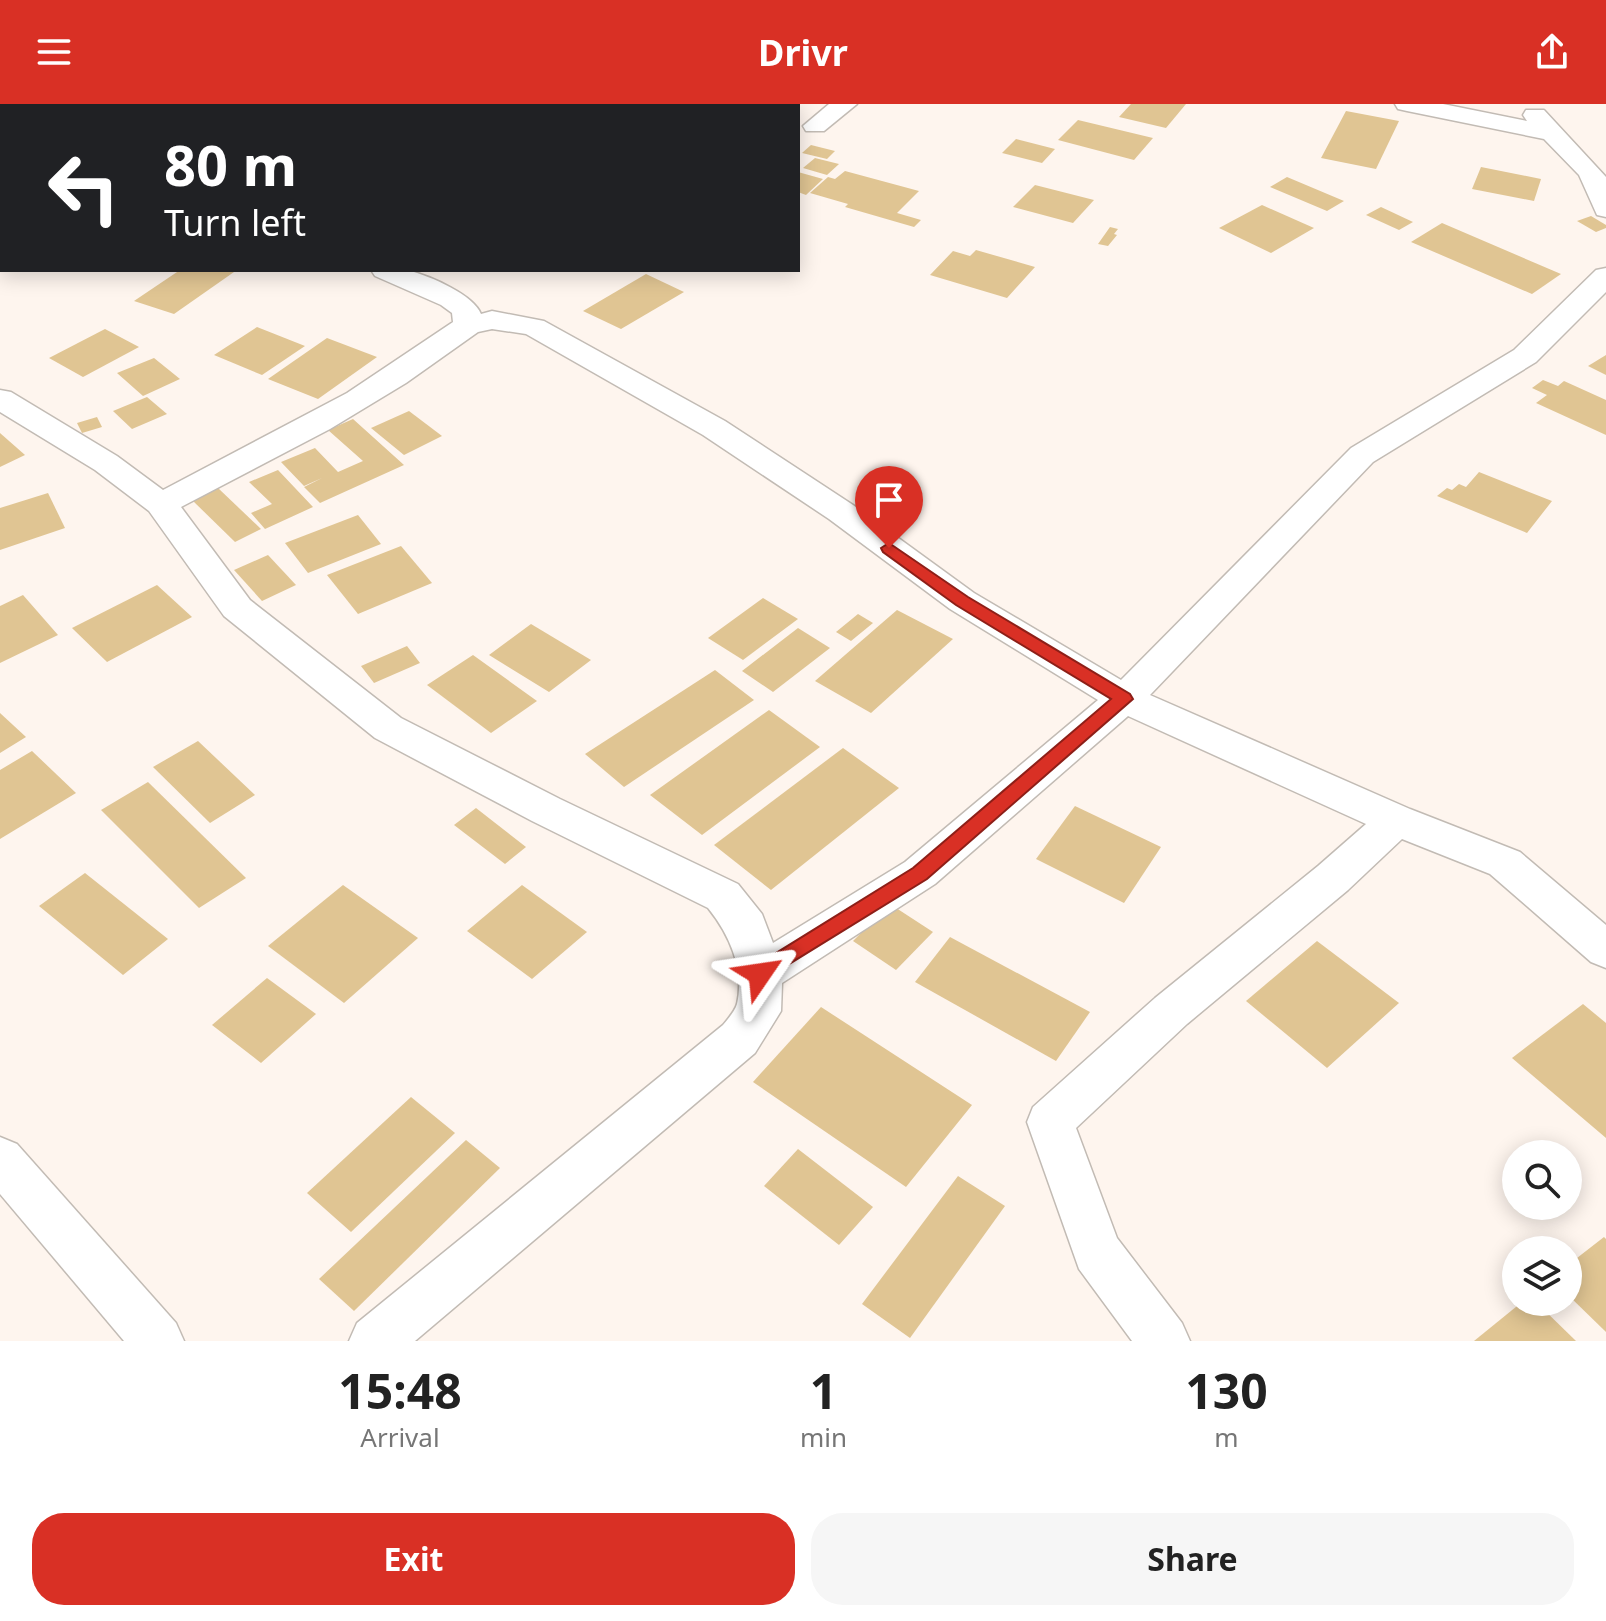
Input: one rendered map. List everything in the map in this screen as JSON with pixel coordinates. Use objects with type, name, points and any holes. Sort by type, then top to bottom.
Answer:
[{"type":"street","points":[[815,126],[845,104]]},
{"type":"street","points":[[1407,104],[1550,133]]},
{"type":"street","points":[[1526,104],[1604,192],[1606,209]]},
{"type":"street","points":[[390,272],[451,299],[466,310],[468,325]]},
{"type":"street","points":[[760,974],[920,873],[1124,699],[1362,455],[1525,356],[1606,276]]},
{"type":"street","points":[[161,504],[326,419],[436,350],[468,325],[492,320],[534,327],[702,421],[841,512],[962,601],[1124,699],[1396,820],[1505,863],[1606,950]]},
{"type":"street","points":[[0,399],[106,463],[161,504],[237,608],[388,728],[546,810],[723,896],[747,926],[760,974],[759,1011],[739,1039],[375,1341]]},
{"type":"street","points":[[1164,1341],[1097,1252],[1050,1122],[1171,1011],[1333,878],[1396,820]]},
{"type":"street","points":[[0,1159],[158,1341]]},
{"type":"building","points":[[1131,104],[1186,104],[1166,128],[1119,117]]},
{"type":"building","points":[[1346,111],[1399,121],[1376,169],[1321,158]]},
{"type":"building","points":[[1078,120],[1153,138],[1134,160],[1058,140]]},
{"type":"building","points":[[1016,139],[1055,149],[1042,163],[1002,153]]},
{"type":"building","points":[[811,145],[835,151],[827,159],[802,153]]},
{"type":"building","points":[[815,158],[839,164],[827,175],[803,168]]},
{"type":"building","points":[[1481,167],[1541,179],[1534,201],[1472,189]]},
{"type":"building","points":[[845,171],[919,191],[897,213],[921,220],[914,227],[845,207],[848,204],[810,193],[828,177],[835,179]]},
{"type":"building","points":[[800,173],[823,179],[806,195],[800,193]]},
{"type":"building","points":[[1287,177],[1344,201],[1327,211],[1270,187]]},
{"type":"building","points":[[1035,185],[1094,200],[1073,223],[1013,207]]},
{"type":"building","points":[[1262,205],[1314,228],[1271,253],[1219,228]]},
{"type":"building","points":[[1381,207],[1413,222],[1399,230],[1366,215]]},
{"type":"building","points":[[1591,216],[1606,228],[1596,232],[1577,221]]},
{"type":"building","points":[[1442,223],[1561,274],[1532,294],[1411,242]]},
{"type":"building","points":[[1110,227],[1118,229],[1114,234],[1117,235],[1108,246],[1098,244]]},
{"type":"building","points":[[976,250],[1035,267],[1007,298],[930,275],[953,251],[970,256]]},
{"type":"building","points":[[177,272],[234,272],[174,314],[134,301]]},
{"type":"building","points":[[646,274],[684,292],[621,329],[583,311]]},
{"type":"building","points":[[257,327],[305,346],[262,375],[214,355]]},
{"type":"building","points":[[105,329],[139,347],[83,377],[49,358]]},
{"type":"building","points":[[327,338],[377,357],[318,399],[268,379]]},
{"type":"building","points":[[1606,355],[1606,375],[1588,366]]},
{"type":"building","points":[[154,358],[180,379],[143,396],[117,373]]},
{"type":"building","points":[[1543,380],[1558,386],[1564,381],[1606,400],[1606,435],[1536,403],[1547,395],[1532,388]]},
{"type":"building","points":[[147,397],[167,414],[132,429],[113,411]]},
{"type":"building","points":[[409,411],[442,436],[404,455],[371,428]]},
{"type":"building","points":[[97,417],[102,427],[82,433],[77,423]]},
{"type":"building","points":[[353,419],[404,465],[320,503],[304,487],[322,478],[304,486],[281,462],[315,448],[338,472],[363,461],[328,430]]},
{"type":"building","points":[[0,433],[25,455],[0,467]]},
{"type":"building","points":[[278,470],[313,507],[265,529],[251,513],[272,504],[249,482]]},
{"type":"building","points":[[1479,472],[1552,501],[1527,533],[1437,496],[1459,484],[1466,487]]},
{"type":"building","points":[[218,488],[261,529],[235,542],[192,500]]},
{"type":"building","points":[[48,493],[65,528],[0,550],[0,508]]},
{"type":"building","points":[[358,515],[381,544],[308,573],[285,543]]},
{"type":"building","points":[[401,546],[432,583],[358,614],[327,575]]},
{"type":"building","points":[[268,555],[296,585],[262,601],[234,570]]},
{"type":"building","points":[[157,585],[192,617],[107,662],[72,628]]},
{"type":"building","points":[[23,595],[58,635],[0,663],[0,606]]},
{"type":"building","points":[[763,598],[798,619],[743,660],[708,638]]},
{"type":"building","points":[[897,610],[953,639],[871,713],[815,681]]},
{"type":"building","points":[[858,614],[873,623],[851,641],[836,632]]},
{"type":"building","points":[[531,624],[591,660],[549,692],[489,655]]},
{"type":"building","points":[[798,628],[830,648],[773,692],[742,671]]},
{"type":"building","points":[[407,646],[420,663],[374,683],[361,666]]},
{"type":"building","points":[[473,655],[537,701],[491,733],[427,685]]},
{"type":"building","points":[[715,670],[754,700],[624,787],[585,754]]},
{"type":"building","points":[[769,710],[820,747],[702,835],[650,795]]},
{"type":"building","points":[[0,713],[26,737],[0,753]]},
{"type":"building","points":[[198,741],[255,795],[210,823],[153,767]]},
{"type":"building","points":[[843,748],[899,788],[771,890],[714,845]]},
{"type":"building","points":[[32,751],[76,793],[0,839],[0,770]]},
{"type":"building","points":[[148,782],[246,878],[199,908],[101,810]]},
{"type":"building","points":[[1075,806],[1161,847],[1124,903],[1036,859]]},
{"type":"building","points":[[476,808],[526,847],[505,864],[454,825]]},
{"type":"building","points":[[85,873],[168,939],[123,975],[39,906]]},
{"type":"building","points":[[343,885],[418,938],[344,1003],[268,946]]},
{"type":"building","points":[[522,885],[587,932],[532,979],[467,931]]},
{"type":"building","points":[[890,904],[933,932],[896,970],[853,941]]},
{"type":"building","points":[[950,937],[1090,1012],[1056,1061],[915,982]]},
{"type":"building","points":[[1317,941],[1399,1003],[1327,1068],[1246,1001]]},
{"type":"building","points":[[267,978],[316,1014],[261,1063],[212,1025]]},
{"type":"building","points":[[1583,1004],[1606,1023],[1606,1138],[1512,1058]]},
{"type":"building","points":[[821,1007],[972,1105],[906,1187],[753,1082]]},
{"type":"building","points":[[411,1097],[455,1133],[351,1232],[307,1193]]},
{"type":"building","points":[[466,1140],[500,1168],[354,1311],[319,1279]]},
{"type":"building","points":[[798,1149],[873,1207],[839,1245],[764,1186]]},
{"type":"building","points":[[958,1176],[1005,1206],[910,1338],[862,1304]]},
{"type":"building","points":[[1604,1237],[1606,1239],[1606,1332],[1582,1309],[1582,1254]]},
{"type":"building","points":[[1505,1316],[1550,1316],[1576,1341],[1474,1341]]},
{"type":"route","points":[[760,974],[920,873],[1124,699],[962,601],[889,548]]}]
